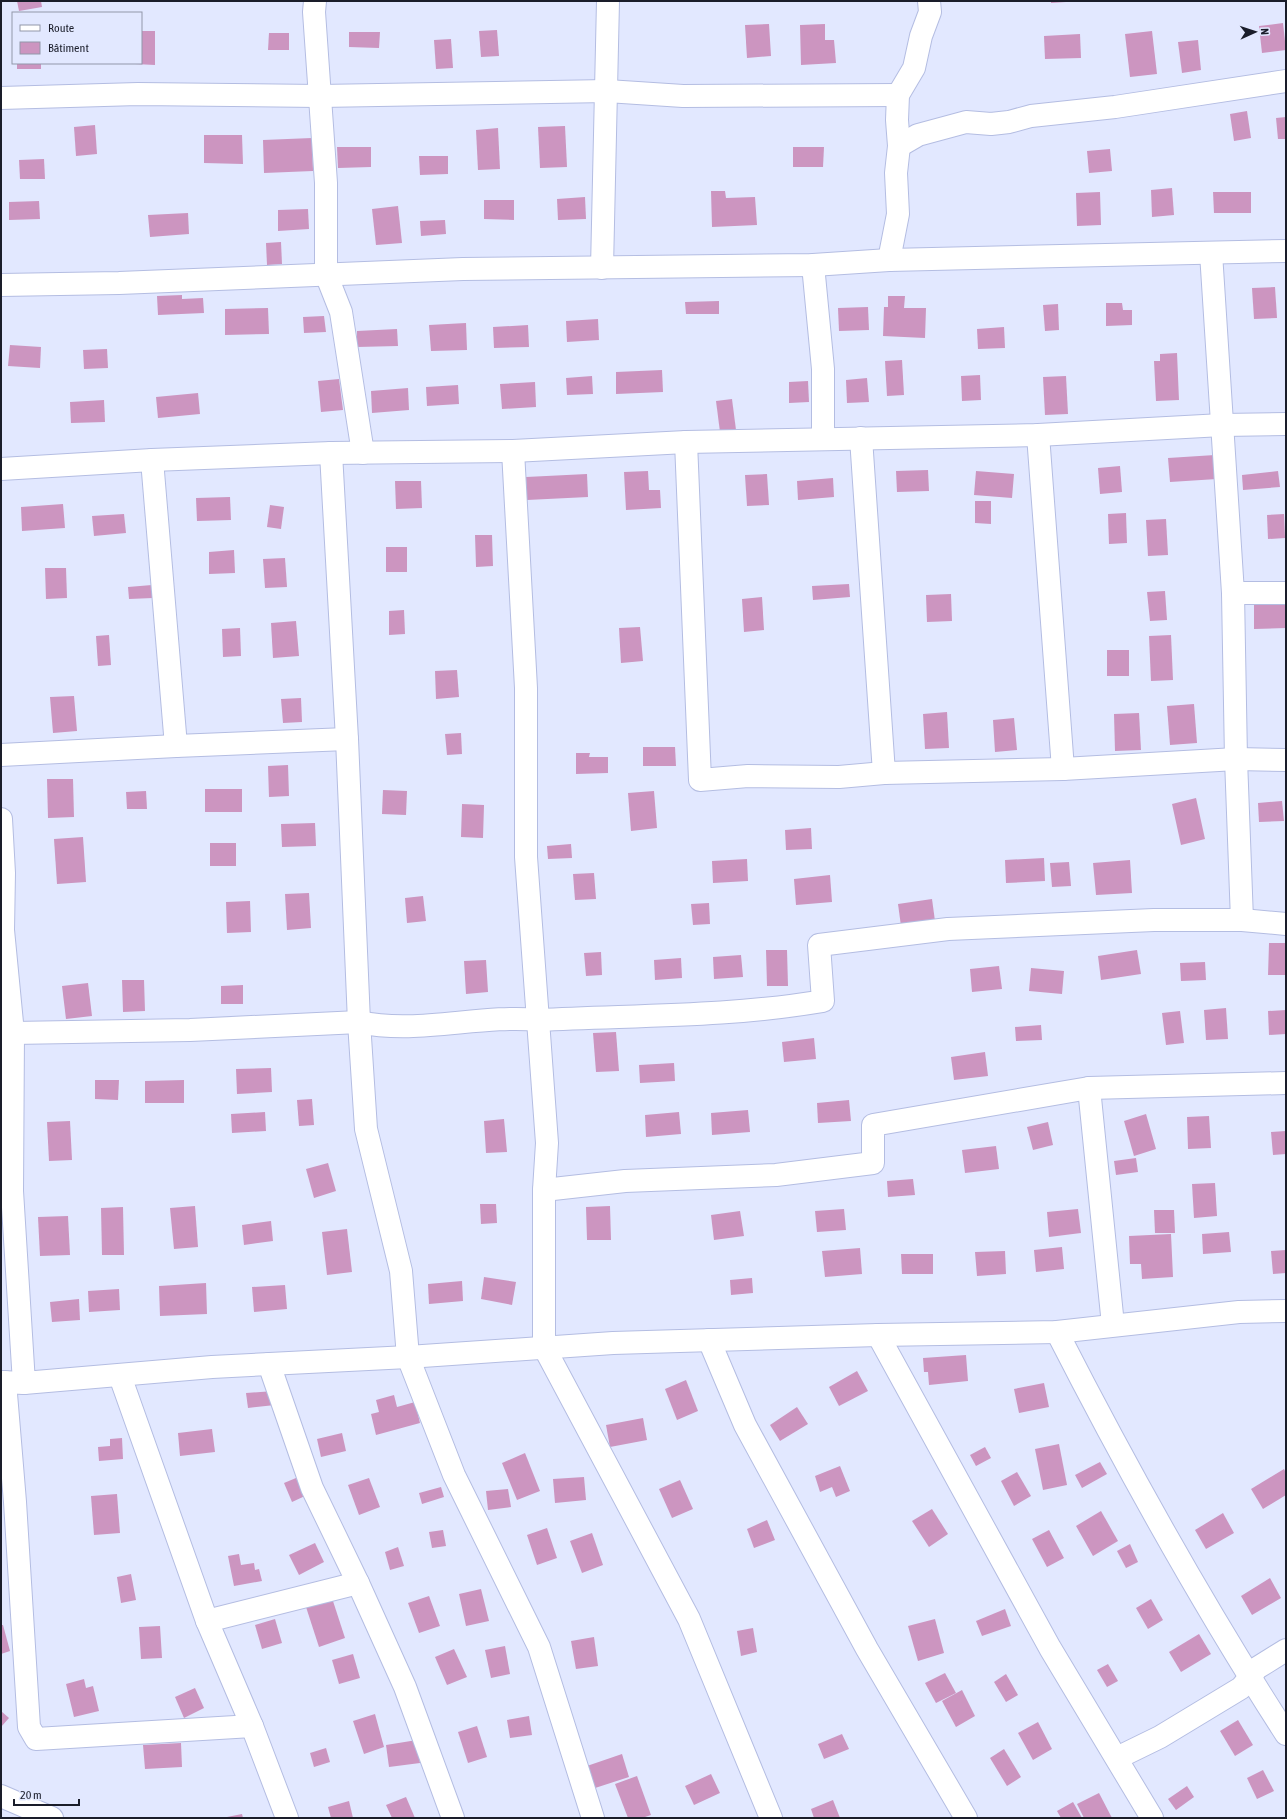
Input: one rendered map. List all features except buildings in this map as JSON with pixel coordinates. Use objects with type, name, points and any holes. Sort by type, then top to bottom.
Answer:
[{"type":"street","points":[[315,1],[314,12],[326,183],[326,274],[341,312],[363,453]]},
{"type":"street","points":[[602,268],[608,1]]},
{"type":"street","points":[[889,260],[898,214],[896,173],[898,146],[898,94],[914,68],[921,36],[930,12],[929,1]]},
{"type":"street","points":[[898,146],[918,135],[966,122],[991,124],[1009,122],[1031,116],[1116,108],[1286,81]]},
{"type":"street","points":[[1,98],[138,94],[320,96],[607,91],[683,96],[898,94]]},
{"type":"street","points":[[1,285],[119,283],[463,269],[813,265],[889,260],[1286,251]]},
{"type":"street","points":[[1211,253],[1234,593],[1236,760],[1242,920]]},
{"type":"street","points":[[813,265],[823,369],[823,439]]},
{"type":"street","points":[[1,469],[152,460],[331,453],[513,451],[686,442],[1038,435],[1222,425],[1286,424]]},
{"type":"street","points":[[1038,435],[1063,769]]},
{"type":"street","points":[[861,438],[884,773]]},
{"type":"street","points":[[686,442],[700,780],[748,776],[839,777],[884,773],[1063,769],[1236,760],[1286,760]]},
{"type":"street","points":[[513,451],[526,688],[526,856],[547,1143],[544,1190],[544,1347],[689,1620],[771,1818]]},
{"type":"street","points":[[331,453],[347,740],[359,1022],[366,1129],[401,1271],[408,1357],[454,1475],[539,1647],[593,1818]]},
{"type":"street","points":[[152,460],[176,746]]},
{"type":"street","points":[[1234,593],[1286,593]]},
{"type":"street","points":[[1,755],[176,746],[347,740]]},
{"type":"street","points":[[1,819],[4,873],[3,930],[13,1034],[10,1382],[15,1502],[30,1728],[36,1739],[252,1726]]},
{"type":"street","points":[[13,1034],[190,1030],[359,1022],[376,1026],[418,1025],[521,1018],[539,1020],[719,1014],[823,1001],[819,945],[948,929],[1154,920],[1242,920],[1286,924]]},
{"type":"street","points":[[544,1190],[625,1181],[776,1175],[873,1163],[873,1125],[1089,1088],[1286,1083]]},
{"type":"street","points":[[1089,1088],[1113,1325]]},
{"type":"street","points":[[10,1382],[120,1376],[212,1366],[408,1357],[544,1347],[878,1334],[1057,1332],[1239,1312],[1286,1311]]},
{"type":"street","points":[[1057,1332],[1114,1442],[1249,1676],[1286,1734]]},
{"type":"street","points":[[878,1334],[1050,1648],[1152,1818]]},
{"type":"street","points":[[709,1340],[749,1432],[867,1649],[966,1818]]},
{"type":"street","points":[[269,1364],[312,1488],[358,1583],[404,1687],[453,1818]]},
{"type":"street","points":[[120,1376],[207,1621],[252,1726],[287,1818]]},
{"type":"street","points":[[207,1621],[358,1583]]},
{"type":"street","points":[[1117,1758],[1160,1737],[1241,1688],[1249,1676],[1257,1668],[1286,1650]]},
{"type":"street","points":[[1,1796],[52,1818]]}]
